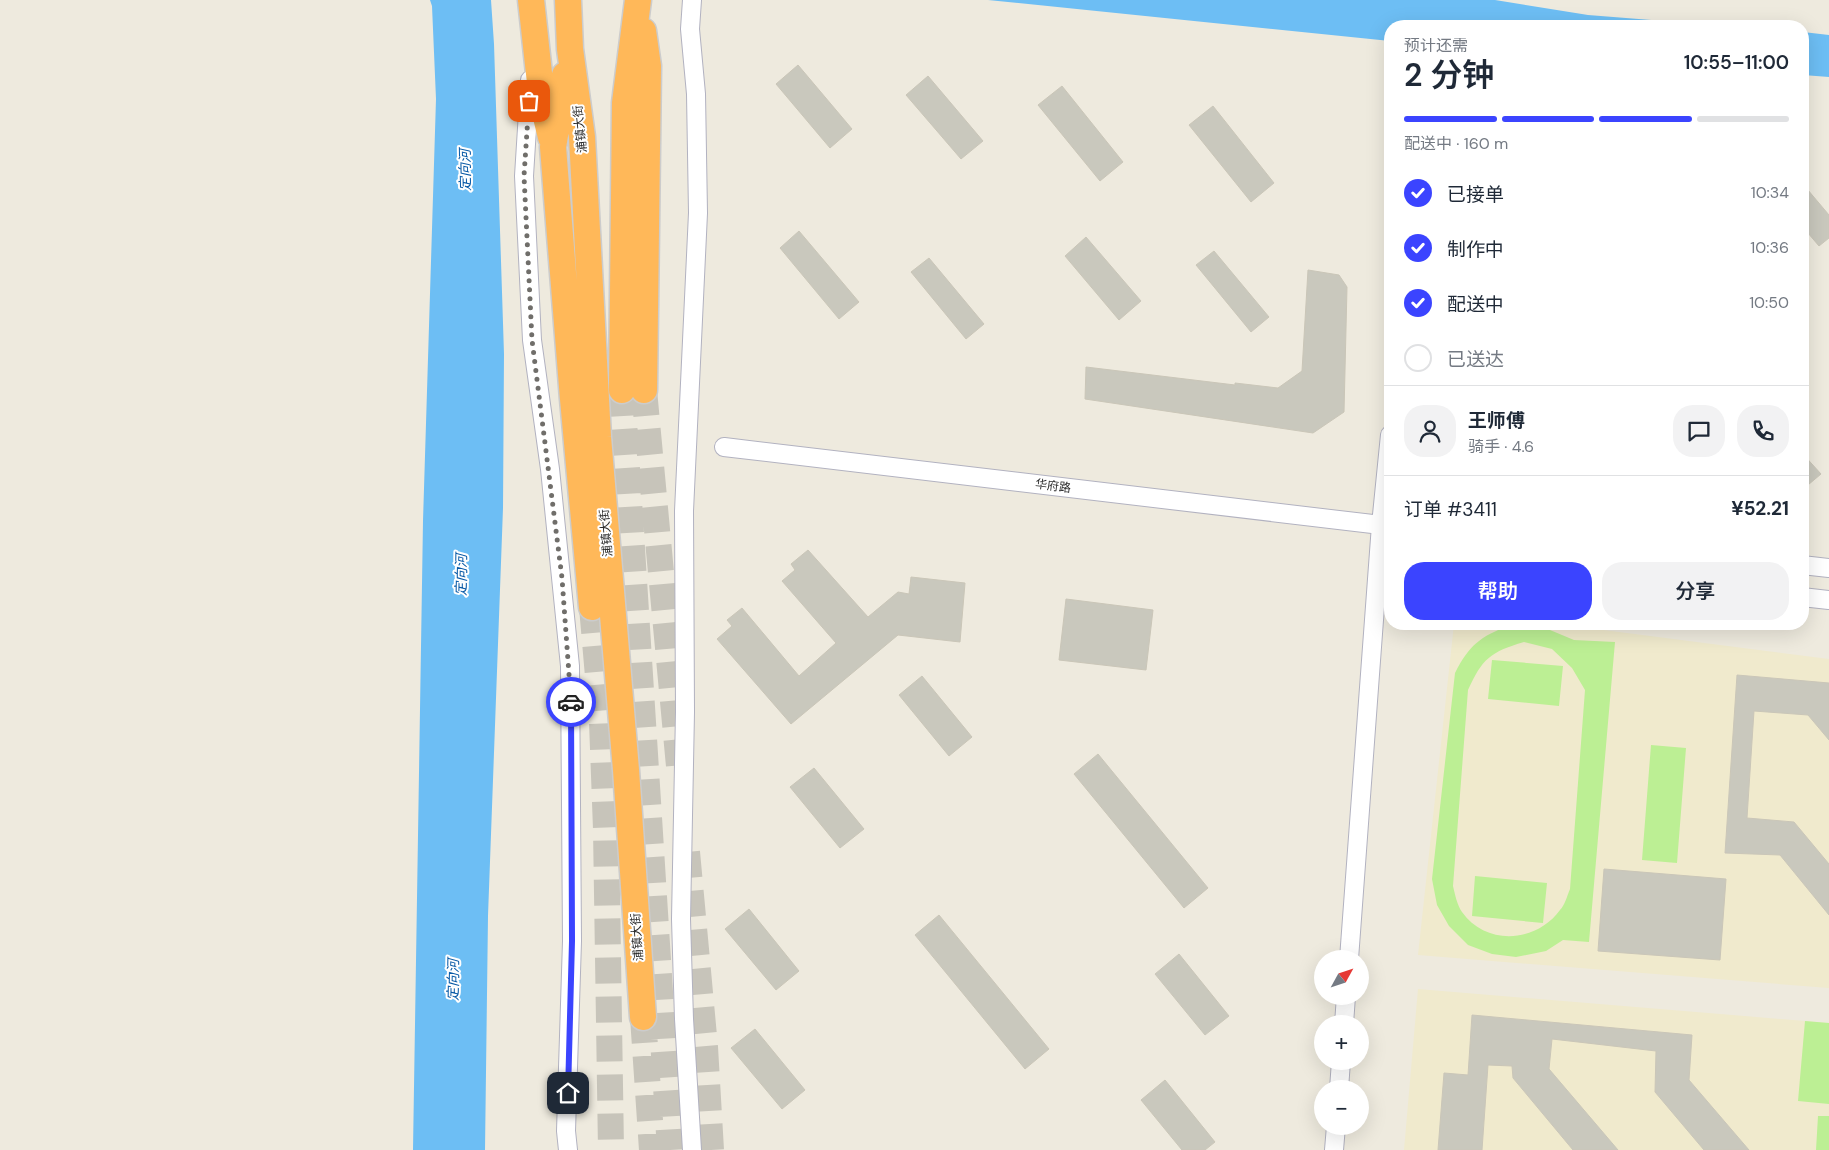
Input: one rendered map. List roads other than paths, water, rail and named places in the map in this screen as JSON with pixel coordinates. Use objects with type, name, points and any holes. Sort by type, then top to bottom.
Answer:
[{"type":"highway","points":[[531,0],[542,101],[554,147]]},
{"type":"highway","points":[[633,390],[648,66],[638,0]]},
{"type":"highway","name":"浦镇大街","points":[[571,5],[570,49],[554,147],[573,398],[592,607]]},
{"type":"highway","name":"浦镇大街","points":[[570,49],[582,137],[598,437],[626,770],[643,1017]]},
{"type":"street","points":[[692,0],[690,29],[696,94],[698,213],[684,511],[685,712],[682,919],[684,1019],[692,1150]]},
{"type":"street","points":[[534,27],[524,176],[532,340],[550,469],[570,666],[572,941],[566,1131],[568,1150]]},
{"type":"street","name":"华府路","points":[[724,447],[1384,526]]},
{"type":"street","points":[[1349,950],[1384,559]]},
{"type":"street","points":[[1809,565],[1829,568]]},
{"type":"street","points":[[1809,598],[1829,600]]},
{"type":"street","points":[[1334,1150],[1335,1135]]},
{"type":"water","name":"定向河","points":[[430,0],[491,0],[494,44],[504,354],[503,508],[488,916],[485,1150],[413,1150],[423,521],[436,99],[432,6]]},
{"type":"water","points":[[988,0],[1495,0],[1588,15],[1651,20],[1384,20],[1384,40]]},
{"type":"water","points":[[1809,33],[1829,35],[1829,77],[1809,75]]},
{"type":"tunnel","points":[[622,390],[670,1150]]},
{"type":"tunnel","points":[[644,390],[679,766]]},
{"type":"tunnel","points":[[592,607],[602,722],[606,829],[611,1150]]},
{"type":"tunnel","points":[[687,852],[705,1047],[711,1150]]},
{"type":"tunnel","points":[[643,1017],[652,1150]]}]
